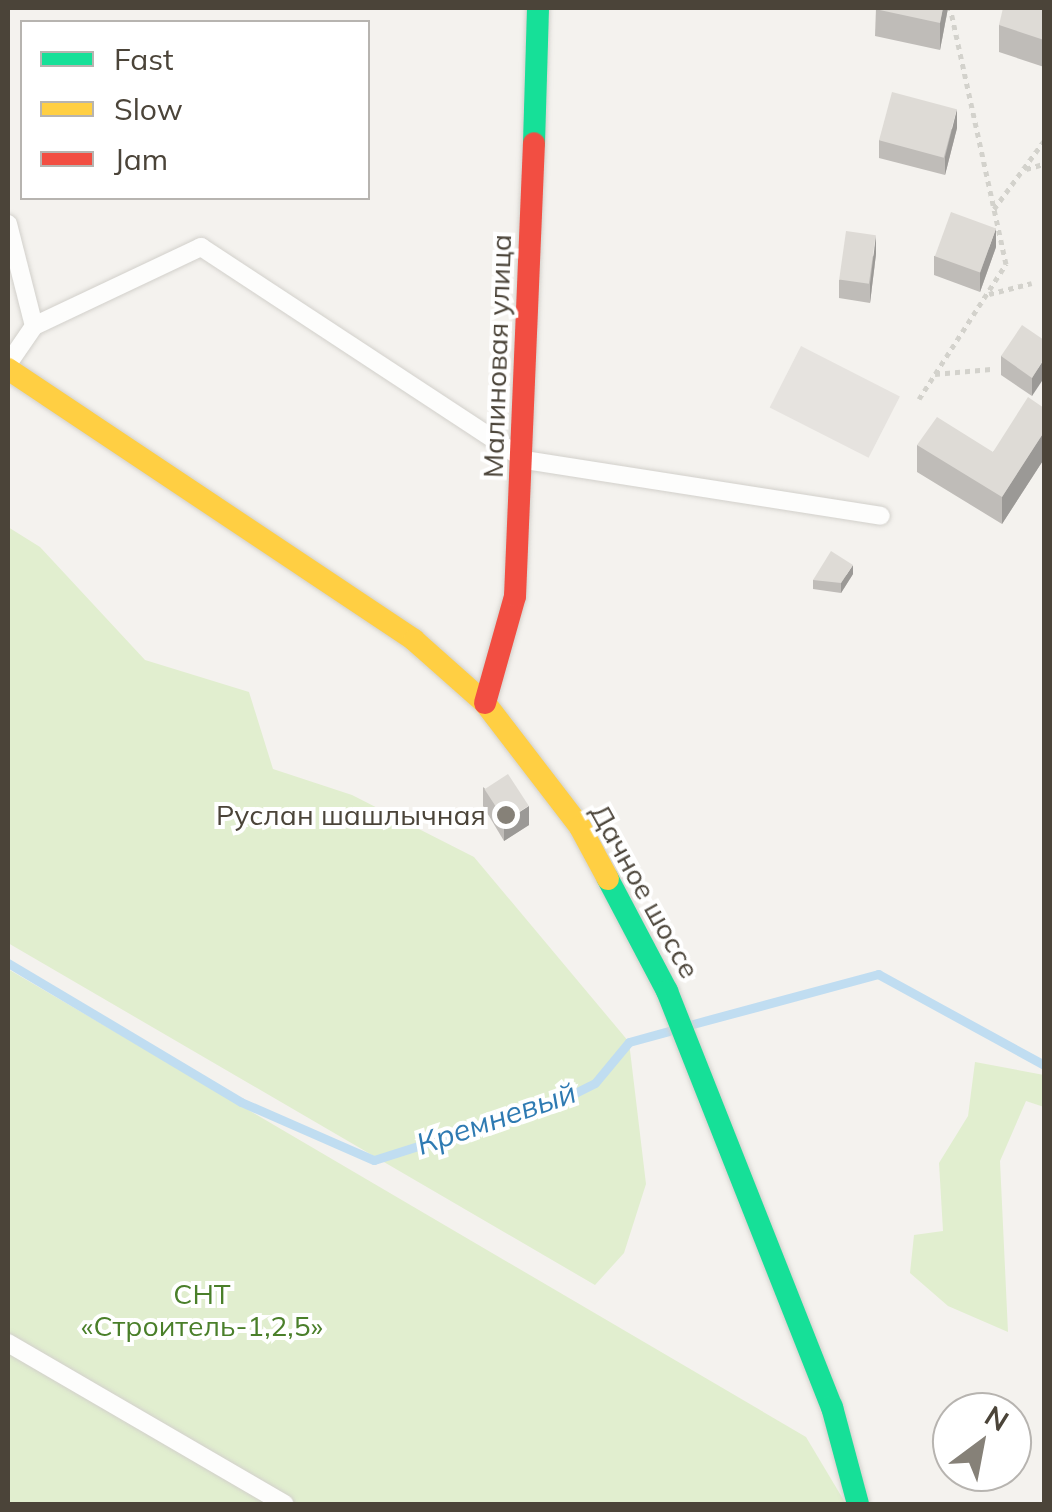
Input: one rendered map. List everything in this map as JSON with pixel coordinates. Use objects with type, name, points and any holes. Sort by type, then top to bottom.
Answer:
[{"type":"main road","name":"Малиновая улица","points":[[485,703],[515,596],[526,460],[538,8]]},
{"type":"main road","name":"Дачное шоссе","points":[[8,367],[414,640],[485,703],[580,827],[667,992],[832,1407],[858,1504]]},
{"type":"lane","points":[[8,224],[34,326]]},
{"type":"lane","points":[[8,367],[34,326],[201,246],[526,460],[881,516]]},
{"type":"lane","points":[[8,1343],[285,1504]]},
{"type":"path","points":[[919,399],[1006,264],[950,8]]},
{"type":"path","points":[[994,208],[1044,141]]},
{"type":"path","points":[[1023,170],[1044,164]]},
{"type":"path","points":[[986,295],[1032,283]]},
{"type":"path","points":[[934,374],[991,369]]},
{"type":"green space","points":[[8,527],[40,547],[145,660],[249,692],[273,769],[352,795],[474,857],[629,1042],[646,1184],[624,1253],[595,1285],[8,943]]},
{"type":"green space","name":"СНТ «Строитель-1,2,5»","points":[[8,969],[806,1437],[846,1504],[8,1504]]},
{"type":"green space","points":[[975,1062],[1044,1075],[1044,1107],[1026,1101],[1000,1161],[1008,1332],[948,1306],[910,1273],[914,1235],[943,1231],[939,1163],[968,1116]]},
{"type":"shaded area","points":[[801,346],[900,396],[869,458],[770,407]]},
{"type":"building","points":[[876,8],[943,8],[940,23]]},
{"type":"building","points":[[1003,8],[1044,8],[1044,40],[999,25]]},
{"type":"building","points":[[892,92],[957,109],[944,158],[879,140]]},
{"type":"building","points":[[951,212],[996,228],[980,273],[935,256]]},
{"type":"building","points":[[846,231],[876,235],[869,284],[839,280]]},
{"type":"building","points":[[1022,325],[1044,340],[1044,359],[1032,378],[1001,356]]},
{"type":"building","points":[[1028,397],[1044,408],[1044,432],[1002,497],[917,445],[937,417],[993,452]]},
{"type":"building","points":[[831,551],[853,565],[841,583],[813,580]]},
{"type":"building","points":[[508,774],[529,806],[505,821],[485,789]]},
{"type":"waterway","name":"Кремневый","points":[[8,963],[241,1102],[374,1160],[557,1102],[595,1083],[629,1042],[669,1031]]},
{"type":"waterway","name":"Кремневый","points":[[693,1024],[878,974],[1044,1065]]},
{"type":"traffic: fast","points":[[534,143],[538,8]]},
{"type":"traffic: fast","points":[[608,879],[667,991],[832,1407],[858,1504]]},
{"type":"traffic: slow","points":[[8,369],[414,640],[485,703],[580,827],[608,879]]},
{"type":"traffic: jam","points":[[485,703],[515,596],[534,143]]},
{"type":"place","name":"Руслан шашлычная","points":[[506,815]]}]
